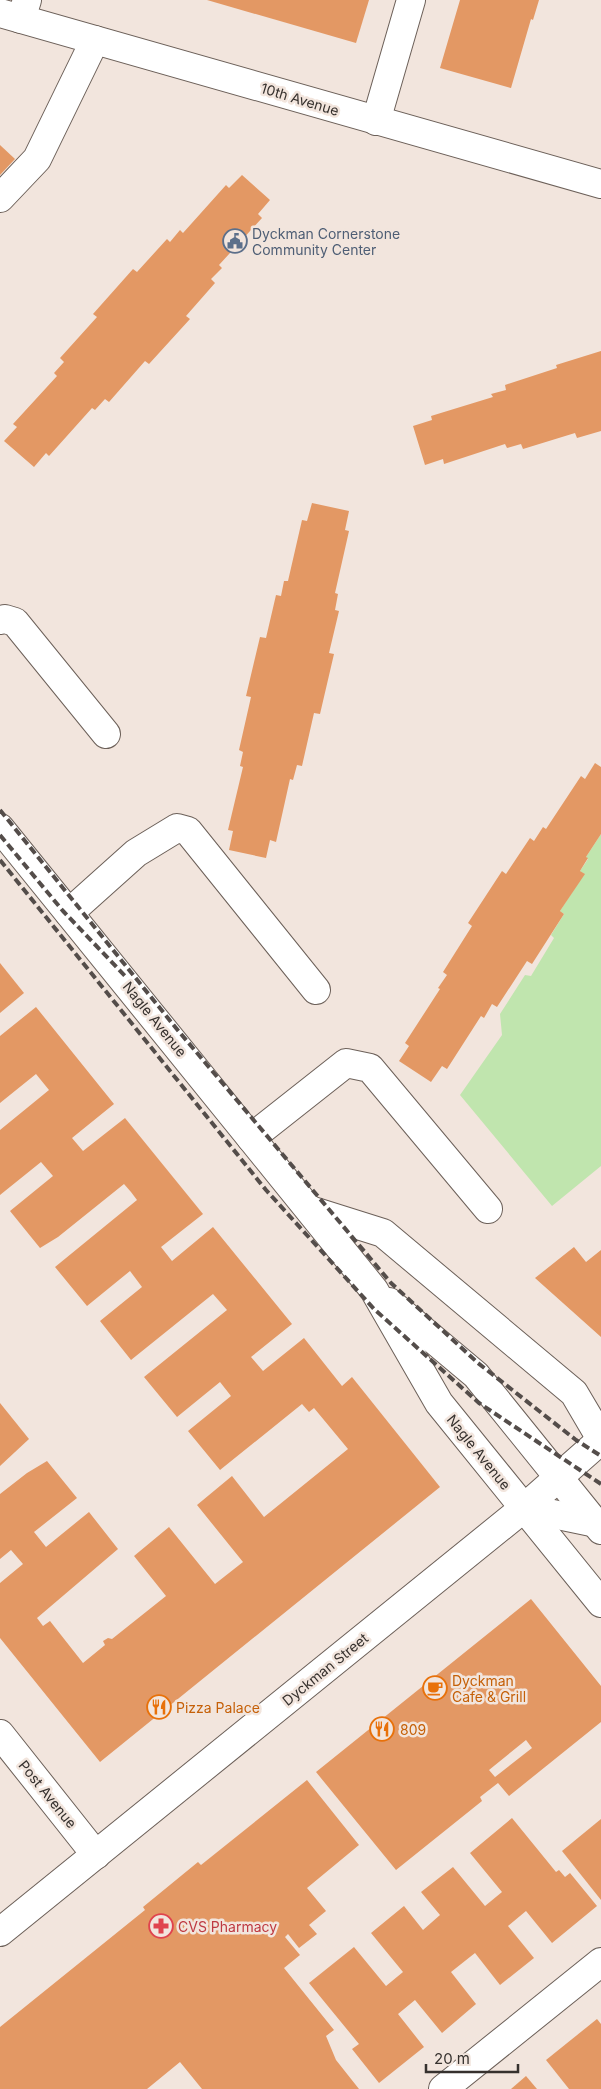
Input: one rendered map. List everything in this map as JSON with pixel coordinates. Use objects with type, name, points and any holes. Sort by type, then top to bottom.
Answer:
[{"type":"main road","points":[[376,121],[411,0]]},
{"type":"main road","name":"10th Avenue","points":[[16,11],[94,40],[376,121],[598,180]]},
{"type":"main road","points":[[0,198],[37,159],[94,40]]},
{"type":"main road","points":[[0,620],[5,619],[15,622],[106,734]]},
{"type":"main road","name":"Nagle Avenue","points":[[0,828],[374,1290],[439,1403],[601,1604]]},
{"type":"main road","points":[[70,913],[136,852],[168,831],[177,828],[188,831],[316,990]]},
{"type":"main road","points":[[251,1138],[346,1063],[370,1068],[488,1209]]},
{"type":"main road","points":[[310,1210],[383,1233],[574,1393],[601,1440]]},
{"type":"main road","name":"Nagle Avenue","points":[[374,1290],[476,1376],[600,1526]]},
{"type":"main road","name":"Dyckman Street","points":[[0,1932],[524,1508],[601,1440]]},
{"type":"main road","points":[[524,1508],[600,1526]]},
{"type":"main road","name":"Post Avenue","points":[[0,1734],[96,1855]]},
{"type":"main road","points":[[443,2089],[601,1962]]},
{"type":"green space","points":[[601,834],[601,1166],[552,1206],[460,1095],[502,1035],[500,1014],[525,975],[531,976],[554,938],[551,935],[564,914],[560,911],[584,874],[580,871],[588,859],[586,857]]},
{"type":"building","points":[[207,0],[369,0],[356,43]]},
{"type":"building","points":[[460,0],[539,0],[533,20],[531,19],[511,88],[440,68]]},
{"type":"building","points":[[0,145],[15,159],[0,175]]},
{"type":"building","points":[[242,175],[270,200],[258,214],[262,218],[219,265],[222,268],[211,279],[215,283],[186,316],[190,319],[149,364],[145,361],[109,402],[105,399],[95,410],[92,408],[49,456],[46,453],[34,467],[4,441],[17,427],[13,424],[57,376],[54,373],[64,362],[60,358],[97,317],[93,314],[133,269],[137,272],[167,239],[170,242],[180,230],[183,233],[226,185],[229,188]]},
{"type":"building","points":[[601,351],[601,431],[577,438],[575,433],[523,449],[521,444],[507,448],[505,444],[444,464],[443,459],[425,465],[413,426],[432,420],[431,416],[493,397],[491,394],[506,390],[505,385],[557,368],[556,365]]},
{"type":"building","points":[[312,503],[349,511],[345,530],[349,531],[335,593],[338,594],[335,610],[339,611],[329,653],[334,654],[320,714],[314,713],[302,766],[297,765],[293,780],[290,779],[276,842],[270,840],[266,858],[229,850],[233,831],[228,830],[243,767],[240,766],[243,752],[239,750],[251,697],[246,696],[260,637],[266,638],[276,595],[281,596],[284,581],[288,581],[302,520],[307,521]]},
{"type":"building","points":[[595,763],[601,767],[601,834],[586,857],[588,858],[580,871],[585,874],[560,911],[564,914],[532,964],[527,961],[497,1007],[492,1004],[484,1018],[481,1016],[447,1069],[442,1066],[431,1082],[399,1061],[409,1046],[405,1043],[440,989],[438,988],[447,975],[443,972],[472,926],[468,923],[502,871],[506,874],[530,838],[534,841],[543,827],[546,829],[581,776],[585,779]]},
{"type":"building","points":[[0,963],[24,993],[0,1013]]},
{"type":"building","points":[[36,1007],[114,1104],[72,1138],[83,1151],[125,1118],[203,1214],[161,1247],[172,1261],[213,1227],[292,1324],[251,1357],[263,1371],[304,1338],[342,1386],[352,1377],[440,1487],[100,1762],[0,1638],[0,1583],[23,1564],[11,1550],[0,1559],[0,1494],[27,1473],[47,1461],[77,1498],[34,1532],[46,1547],[89,1512],[118,1549],[37,1618],[43,1626],[50,1621],[83,1663],[105,1645],[103,1641],[108,1638],[112,1639],[166,1596],[134,1556],[169,1527],[215,1584],[243,1562],[197,1505],[232,1476],[264,1517],[348,1449],[314,1408],[309,1412],[302,1404],[220,1470],[188,1431],[231,1396],[220,1382],[177,1417],[144,1377],[227,1310],[213,1294],[131,1360],[100,1321],[142,1287],[130,1271],[87,1306],[55,1267],[137,1200],[131,1192],[124,1184],[58,1237],[40,1248],[10,1211],[53,1176],[41,1162],[0,1195],[0,1130],[49,1090],[36,1074],[0,1103],[0,1036]]},
{"type":"building","points":[[574,1247],[586,1262],[601,1250],[601,1337],[535,1278]]},
{"type":"building","points":[[0,1403],[29,1439],[0,1466]]},
{"type":"building","points":[[531,1599],[601,1686],[601,1722],[509,1796],[498,1783],[480,1797],[482,1801],[396,1870],[316,1772]],"holes":[[[526,1740],[532,1748],[495,1777],[489,1770]]]},
{"type":"building","points":[[307,1780],[359,1845],[307,1888],[326,1911],[309,1925],[317,1934],[299,1948],[288,1934],[285,1937],[300,1955],[284,1968],[334,2030],[326,2036],[336,2060],[359,2089],[202,2089],[180,2062],[147,2089],[0,2089],[0,2027],[145,1910],[143,1907],[198,1862],[201,1865]]},
{"type":"building","points":[[512,1818],[556,1872],[559,1870],[565,1877],[570,1873],[597,1906],[552,1943],[526,1911],[508,1926],[534,1958],[500,1985],[475,1953],[451,1972],[476,2004],[442,2033],[415,2000],[398,2014],[424,2047],[379,2083],[352,2049],[359,2044],[309,1983],[354,1947],[386,1986],[403,1972],[371,1933],[404,1906],[423,1930],[440,1915],[421,1892],[453,1867],[485,1906],[502,1892],[470,1853]]},
{"type":"building","points":[[601,1819],[601,1900],[562,1851]]},
{"type":"building","points":[[597,2019],[601,2024],[601,2089],[569,2089],[546,2060]]},
{"type":"building","points":[[526,2076],[537,2089],[511,2089]]},
{"type":"railway","points":[[0,810],[176,1028],[391,1283],[478,1363],[576,1440],[601,1456]]},
{"type":"railway","points":[[0,835],[63,911],[127,978]]},
{"type":"railway","points":[[0,860],[266,1190],[374,1309],[479,1403],[601,1484]]},
{"type":"place","name":"Dyckman Cornerstone Community Center","points":[[235,241]]},
{"type":"place","name":"Dyckman Cafe & Grill","points":[[435,1688]]},
{"type":"place","name":"Pizza Palace","points":[[159,1707]]},
{"type":"place","name":"809","points":[[382,1729]]},
{"type":"place","name":"CVS Pharmacy","points":[[161,1926]]}]
